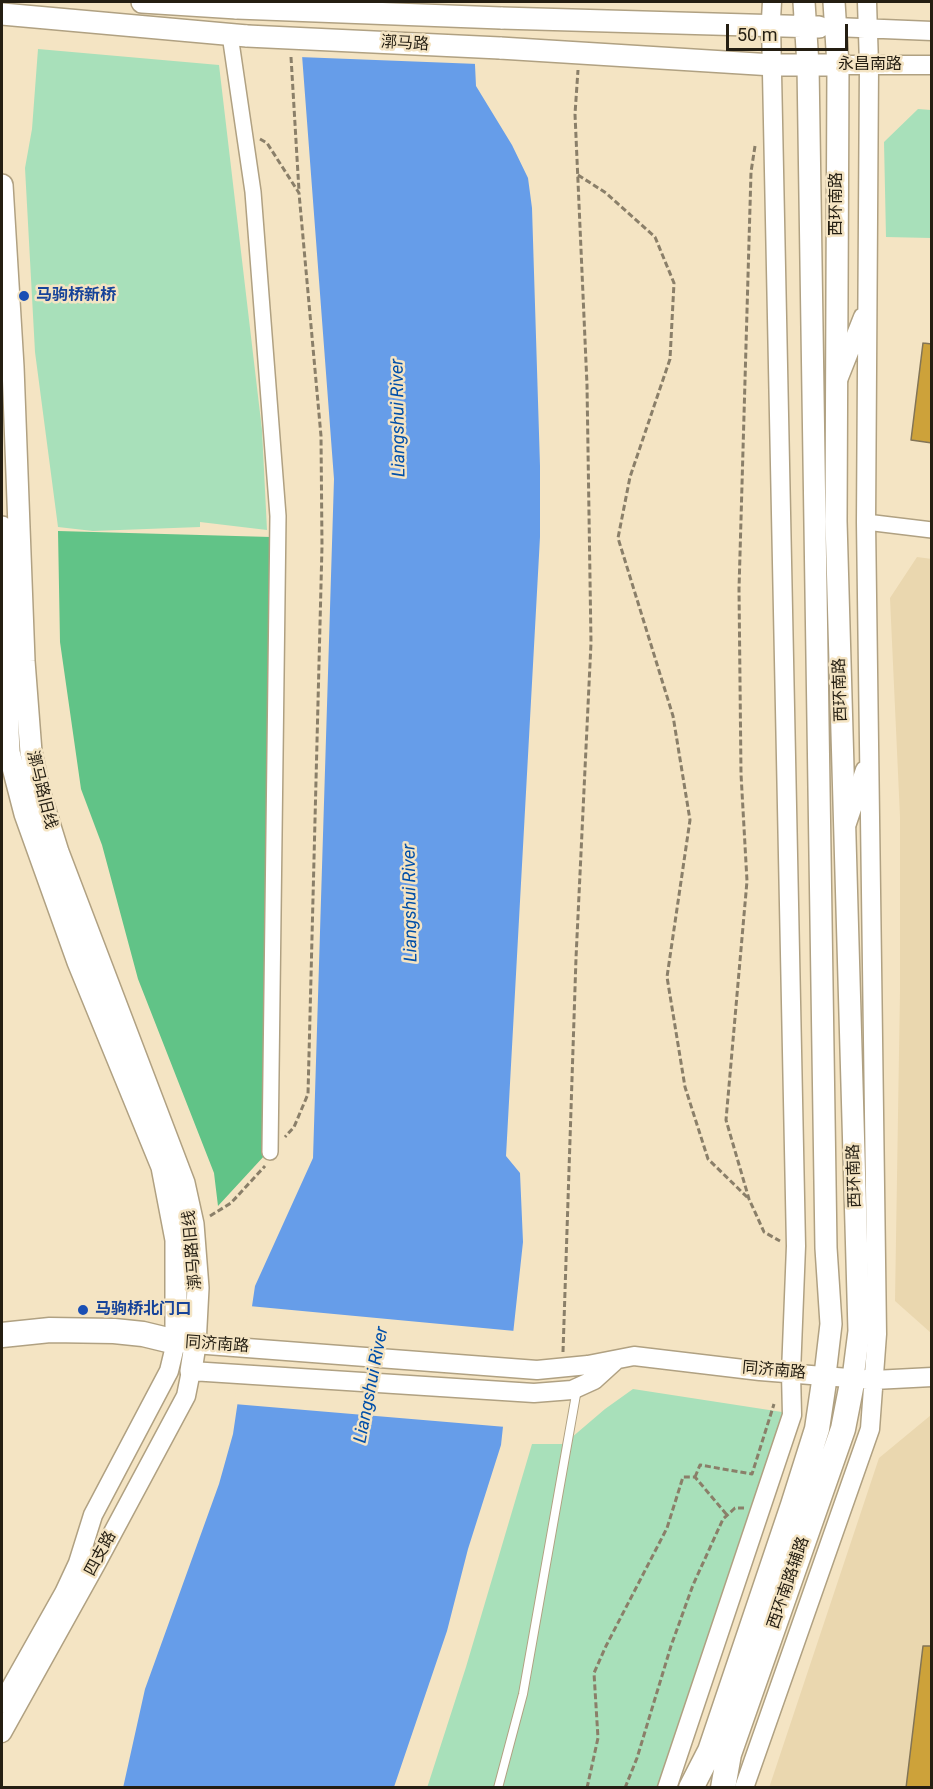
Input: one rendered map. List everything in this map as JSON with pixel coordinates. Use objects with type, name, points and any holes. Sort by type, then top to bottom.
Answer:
[{"type":"main road","name":"漷马路","points":[[142,2],[501,18],[806,26]]},
{"type":"main road","name":"西环南路","points":[[804,2],[808,65],[826,1248],[831,1324],[825,1375]]},
{"type":"main road","name":"西环南路","points":[[834,2],[838,65],[836,521],[859,1331],[864,1379]]},
{"type":"main road","name":"漷马路","points":[[2,14],[238,36],[500,48],[771,65],[808,65]]},
{"type":"main road","points":[[806,26],[835,27]]},
{"type":"main road","name":"永昌南路","points":[[808,65],[838,65]]},
{"type":"main road","name":"漷马路旧线","points":[[2,185],[13,367],[24,661],[31,752],[40,794],[58,852],[184,1183],[193,1224],[198,1288],[185,1344]]},
{"type":"main road","name":"漷马路旧线","points":[[2,527],[5,752],[78,962],[162,1167],[176,1240],[185,1344],[191,1371]]},
{"type":"main road","points":[[2,1335],[50,1330],[114,1331],[143,1334],[185,1344]]},
{"type":"main road","points":[[699,1788],[720,1753],[817,1429],[825,1375]]},
{"type":"main road","name":"西环南路辅路","points":[[691,1788],[720,1753],[747,1703],[843,1429],[864,1379]]},
{"type":"main road","name":"西环南路辅路","points":[[720,1753],[721,1788]]},
{"type":"street","points":[[667,1788],[792,1415],[791,1373],[796,1246],[771,65],[772,2]]},
{"type":"street","points":[[744,1788],[870,1428],[864,1379],[877,1334],[866,522],[869,65],[867,2]]},
{"type":"street","points":[[835,27],[932,32]]},
{"type":"street","points":[[238,36],[243,131],[253,192],[279,516],[270,1152]]},
{"type":"street","name":"永昌南路","points":[[838,65],[932,65]]},
{"type":"street","points":[[836,385],[867,307]]},
{"type":"street","points":[[866,522],[932,530]]},
{"type":"street","points":[[5,752],[31,752]]},
{"type":"street","points":[[845,831],[869,756]]},
{"type":"street","name":"同济南路","points":[[185,1344],[537,1370],[634,1356],[864,1379],[932,1377]]},
{"type":"street","name":"四支路","points":[[2,1703],[64,1593],[78,1563],[93,1515],[185,1344]]},
{"type":"street","name":"同济南路","points":[[191,1371],[534,1393],[561,1391],[594,1380],[616,1359]]},
{"type":"street","name":"四支路","points":[[2,1733],[186,1396],[191,1371]]},
{"type":"street","points":[[747,1703],[788,1662]]},
{"type":"lane","points":[[498,1788],[523,1694],[577,1387]]},
{"type":"path","points":[[290,47],[299,198]]},
{"type":"path","points":[[563,1368],[573,1040],[591,644],[587,385],[575,114],[579,53]]},
{"type":"path","points":[[208,1216],[231,1203],[268,1163],[270,1152],[294,1127],[308,1094],[322,546],[321,436],[299,193],[267,143],[243,131]]},
{"type":"path","points":[[756,140],[751,172],[739,589],[741,774],[747,880],[726,1120],[749,1199],[764,1232],[788,1246],[796,1246]]},
{"type":"path","points":[[578,175],[606,193],[655,237],[674,283],[670,360],[630,477],[618,538],[673,716],[690,820],[667,977],[685,1087],[708,1159],[749,1199]]},
{"type":"path","points":[[695,1477],[700,1465],[752,1474],[774,1402],[791,1399]]},
{"type":"path","points":[[587,1788],[598,1738],[594,1673],[667,1528],[683,1477],[695,1477],[727,1515]]},
{"type":"path","points":[[625,1788],[637,1758],[671,1646],[693,1585],[723,1519],[735,1508],[762,1507]]},
{"type":"shaded area","points":[[917,557],[932,559],[931,1333],[895,1301],[900,817],[890,598]]},
{"type":"shaded area","points":[[931,1415],[931,1787],[769,1788],[879,1458]]},
{"type":"green space","points":[[38,49],[219,65],[262,430],[267,530],[200,522],[200,527],[93,531],[58,527],[35,352],[25,168],[32,129]]},
{"type":"green space","points":[[918,109],[931,110],[931,238],[886,237],[884,142]]},
{"type":"green space","points":[[58,531],[271,537],[265,1155],[218,1206],[214,1173],[138,979],[102,845],[81,789],[60,642]]},
{"type":"green space","points":[[633,1389],[782,1412],[795,1428],[662,1787],[427,1788],[466,1667],[532,1444],[564,1444],[605,1409]]},
{"type":"water","name":"Liangshui River","points":[[298,2],[472,2],[476,86],[512,145],[528,178],[532,208],[540,537],[506,1156],[520,1173],[523,1242],[501,1445],[468,1549],[447,1631],[394,1787],[123,1788],[145,1689],[219,1484],[233,1434],[255,1286],[313,1158],[334,479]]},
{"type":"pier","points":[[295,2],[475,2],[478,64],[299,57]]},
{"type":"pier","points":[[249,1306],[515,1331],[506,1427],[234,1404]]},
{"type":"building","points":[[923,343],[932,344],[932,443],[911,440]]},
{"type":"building","points":[[923,1646],[932,1646],[932,1788],[906,1788]]},
{"type":"place","name":"马驹桥新桥","points":[[24,296]]},
{"type":"place","name":"马驹桥北门口","points":[[83,1310]]}]
